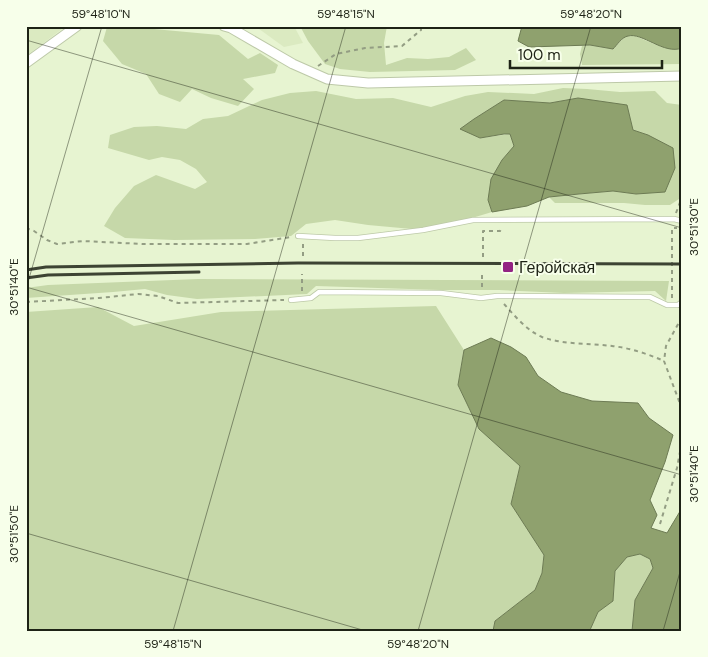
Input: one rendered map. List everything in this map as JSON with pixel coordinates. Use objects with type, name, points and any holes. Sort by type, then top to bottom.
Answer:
[{"type":"street","points":[[26,63],[76,26]]},
{"type":"street","points":[[224,26],[231,28],[294,64],[327,79],[368,83],[682,76]]},
{"type":"lane","points":[[298,236],[358,238],[423,230],[473,220],[682,221]]},
{"type":"lane","points":[[291,300],[311,298],[320,292],[442,293],[481,298],[497,296],[650,297],[667,305],[678,305],[682,302]]},
{"type":"path","points":[[310,71],[336,54],[365,48],[402,46],[421,30],[421,26]]},
{"type":"path","points":[[674,220],[682,197]]},
{"type":"path","points":[[26,228],[57,244],[83,241],[142,244],[247,244],[298,236]]},
{"type":"path","points":[[672,298],[672,228],[682,228]]},
{"type":"path","points":[[483,257],[483,231],[500,231]]},
{"type":"path","points":[[303,242],[303,256]]},
{"type":"path","points":[[302,274],[302,291],[307,291]]},
{"type":"path","points":[[482,275],[482,291],[488,291]]},
{"type":"path","points":[[26,302],[138,294],[158,296],[178,303],[291,300]]},
{"type":"path","points":[[497,296],[523,324],[541,336],[562,342],[614,346],[664,361]]},
{"type":"path","points":[[682,317],[666,346],[664,361],[682,409]]},
{"type":"path","points":[[660,524],[677,468],[682,416]]},
{"type":"shaded area","points":[[26,26],[66,26],[26,56]]},
{"type":"shaded area","points":[[255,26],[294,26],[303,43],[284,47]]},
{"type":"shaded area","points":[[300,26],[387,26],[384,43],[386,65],[407,58],[449,57],[466,48],[476,60],[455,70],[370,72],[340,69],[325,64],[308,41]]},
{"type":"shaded area","points":[[522,26],[682,26],[682,48],[668,49],[634,36],[624,38],[613,49],[590,45],[529,47],[518,41]]},
{"type":"shaded area","points":[[107,27],[219,35],[248,59],[260,53],[278,65],[275,73],[243,79],[254,89],[238,106],[211,98],[192,89],[180,102],[159,94],[146,74],[122,64],[103,41]]},
{"type":"shaded area","points":[[633,35],[671,49],[682,48],[682,64],[582,65],[580,54],[582,46],[590,45],[613,49],[626,36]]},
{"type":"shaded area","points":[[563,88],[620,92],[655,91],[667,103],[682,105],[682,197],[670,205],[555,203],[549,197],[613,191],[636,194],[648,135],[632,130],[578,98],[550,103],[504,100],[461,129],[480,138],[510,134],[515,146],[502,160],[488,200],[492,212],[452,224],[412,229],[335,220],[306,224],[291,236],[255,239],[174,240],[125,238],[104,226],[115,208],[134,186],[156,175],[195,189],[207,182],[196,169],[180,160],[162,157],[149,160],[108,148],[110,135],[134,127],[157,126],[186,129],[203,119],[228,116],[262,100],[290,93],[316,91],[356,99],[393,98],[431,107],[465,96],[488,92],[534,94]]},
{"type":"shaded area","points":[[578,98],[627,105],[633,130],[648,135],[673,148],[675,168],[665,192],[636,194],[613,191],[549,197],[527,206],[492,212],[488,200],[491,179],[502,160],[514,146],[510,134],[480,138],[460,129],[504,100],[550,103]]},
{"type":"shaded area","points":[[198,279],[669,281],[666,301],[655,291],[564,293],[316,286],[307,294],[197,299],[167,295],[145,289],[26,298],[26,288],[48,285]]},
{"type":"shaded area","points":[[436,306],[464,350],[458,385],[479,429],[520,466],[511,504],[544,554],[542,573],[535,590],[495,621],[493,631],[26,631],[26,312],[98,307],[134,326],[221,312]]},
{"type":"shaded area","points":[[491,338],[511,347],[526,357],[538,376],[561,392],[592,401],[638,403],[649,418],[673,435],[650,500],[657,515],[651,528],[667,533],[682,508],[682,631],[632,631],[635,600],[653,568],[650,559],[640,554],[627,557],[615,571],[613,601],[598,612],[590,630],[493,631],[495,621],[535,590],[542,573],[544,555],[511,504],[520,466],[479,429],[458,385],[464,350]]},
{"type":"shaded area","points":[[640,554],[650,559],[653,568],[635,600],[632,631],[588,631],[598,612],[613,601],[615,571],[627,557]]},
{"type":"railway","points":[[26,270],[46,267],[298,263],[682,264]]},
{"type":"railway","points":[[26,278],[48,275],[199,272]]},
{"type":"place","name":"Геройская","points":[[508,267]]}]
